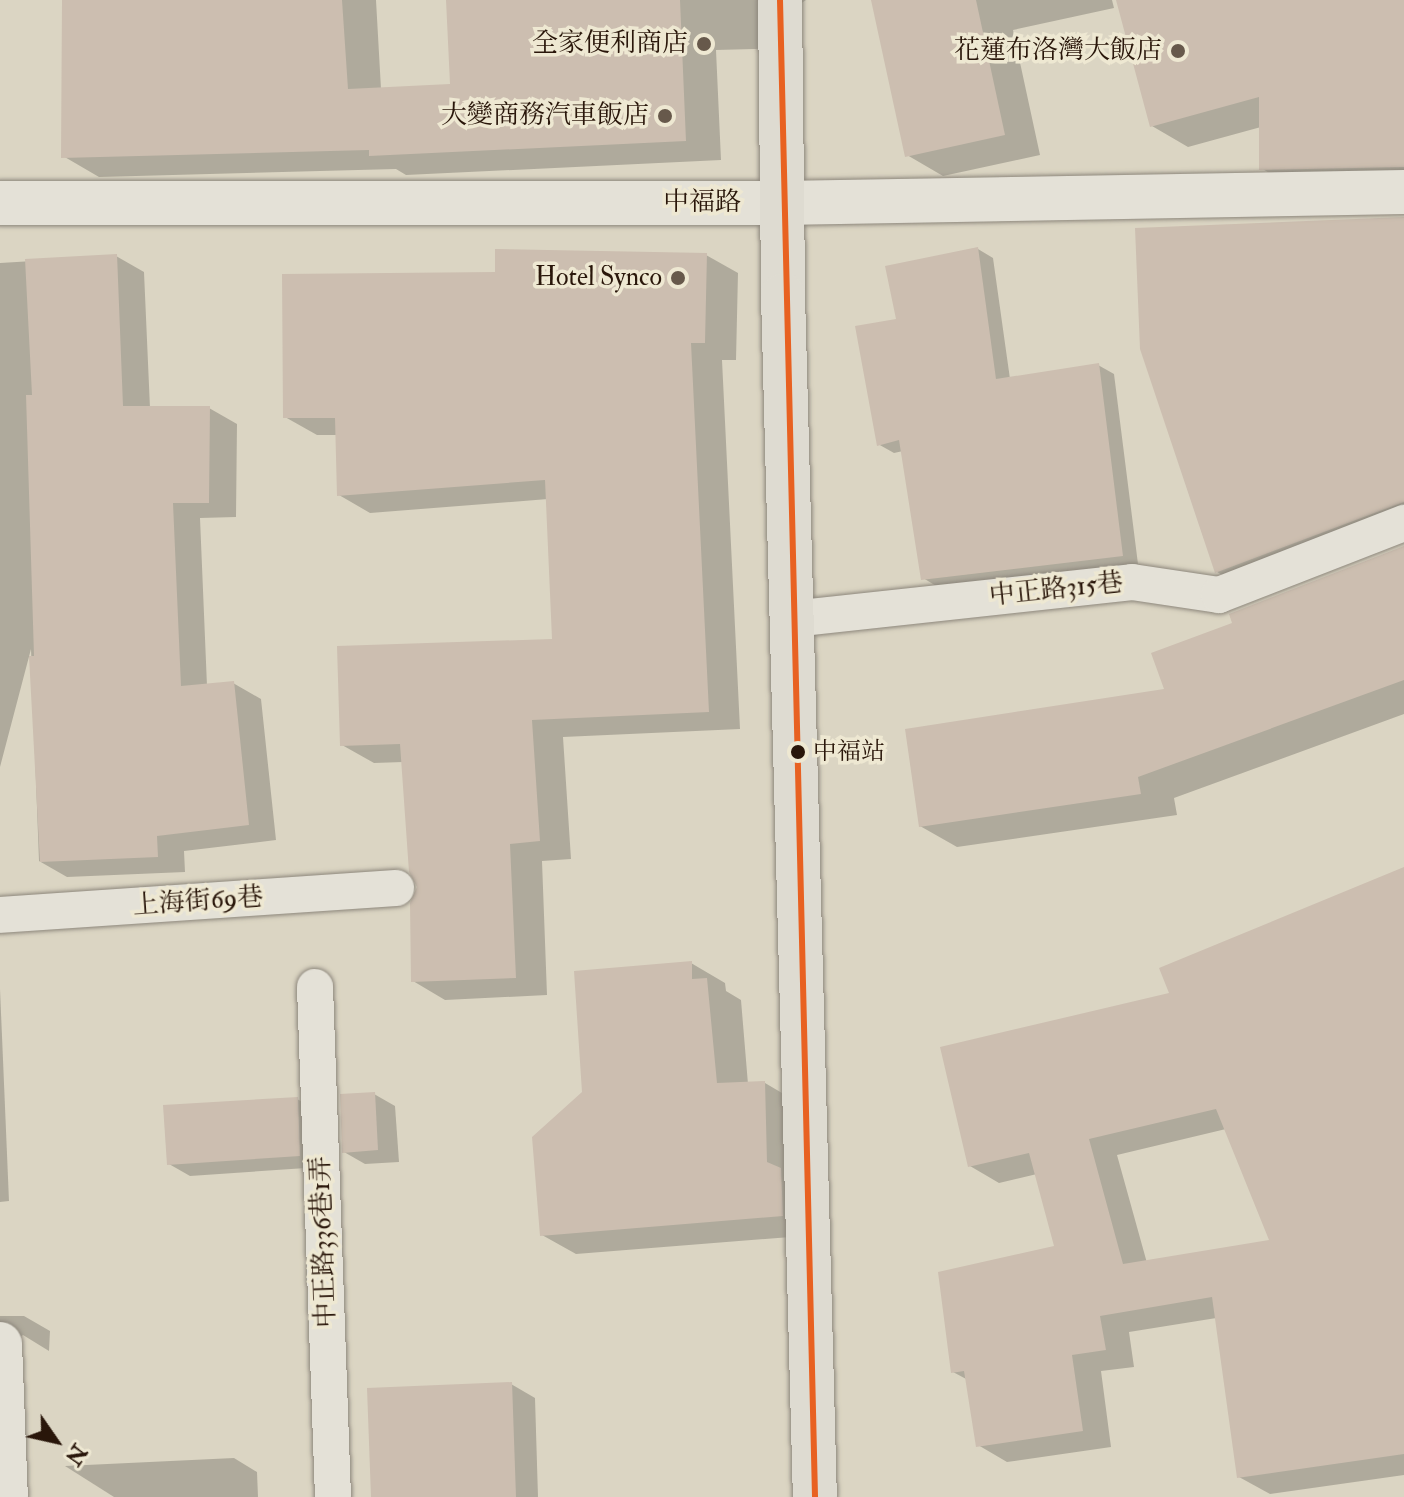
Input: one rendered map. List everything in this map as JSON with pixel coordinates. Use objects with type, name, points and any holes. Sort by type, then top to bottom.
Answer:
[{"type":"main road","points":[[780,0],[781,203],[815,1497]]},
{"type":"street","name":"中福路","points":[[0,203],[781,203],[1404,192]]},
{"type":"street","points":[[0,1344],[6,1497]]},
{"type":"lane","name":"中正路315巷","points":[[792,619],[1132,582],[1219,595],[1404,523]]},
{"type":"lane","name":"上海街69巷","points":[[0,915],[396,888]]},
{"type":"lane","name":"中正路336巷1弄","points":[[315,987],[333,1497]]},
{"type":"building","points":[[62,0],[342,0],[348,89],[450,84],[446,0],[680,0],[686,141],[369,156],[369,150],[61,158]]},
{"type":"building","points":[[871,0],[976,0],[1005,135],[905,157]]},
{"type":"building","points":[[1116,0],[1404,0],[1404,167],[1259,170],[1259,97],[1150,127]]},
{"type":"building","points":[[1404,217],[1404,502],[1215,573],[1140,349],[1135,228]]},
{"type":"building","points":[[978,247],[996,379],[1099,363],[1123,556],[921,580],[899,440],[877,446],[855,326],[896,319],[885,266]]},
{"type":"building","points":[[495,249],[707,253],[705,343],[691,343],[709,712],[532,720],[540,841],[510,844],[516,978],[411,982],[410,903],[417,887],[409,872],[400,744],[340,746],[337,646],[552,639],[545,480],[337,496],[335,418],[283,418],[282,274],[495,272]]},
{"type":"building","points":[[117,254],[123,406],[210,406],[209,503],[173,503],[181,686],[234,681],[249,825],[157,836],[158,857],[40,862],[29,656],[34,656],[26,395],[32,395],[25,259]]},
{"type":"building","points":[[1404,546],[1404,680],[1138,777],[1141,794],[919,827],[905,729],[1164,689],[1151,653],[1232,623],[1229,614]]},
{"type":"building","points":[[1404,867],[1404,1454],[1237,1478],[1212,1297],[1100,1316],[1106,1350],[1072,1355],[1083,1431],[976,1447],[964,1371],[951,1373],[938,1272],[1054,1246],[1029,1153],[968,1167],[940,1047],[1169,993],[1159,968]],"holes":[[[1216,1109],[1269,1240],[1123,1264],[1089,1139]]]},
{"type":"building","points":[[692,961],[692,979],[707,978],[717,1083],[765,1081],[767,1162],[781,1168],[783,1216],[540,1236],[532,1137],[582,1092],[574,971]]},
{"type":"building","points":[[375,1092],[378,1150],[342,1153],[340,1094]]},
{"type":"building","points":[[298,1097],[300,1156],[167,1165],[163,1105]]},
{"type":"building","points":[[512,1382],[516,1497],[371,1497],[367,1388]]},
{"type":"transit line","points":[[780,0],[815,1497]]},
{"type":"place","name":"全家便利商店","points":[[704,44]]},
{"type":"place","name":"花蓮布洛灣大飯店","points":[[1178,51]]},
{"type":"place","name":"大變商務汽車飯店","points":[[665,116]]},
{"type":"place","name":"Hotel Synco","points":[[678,278]]},
{"type":"place","name":"中福站","points":[[798,752]]}]
